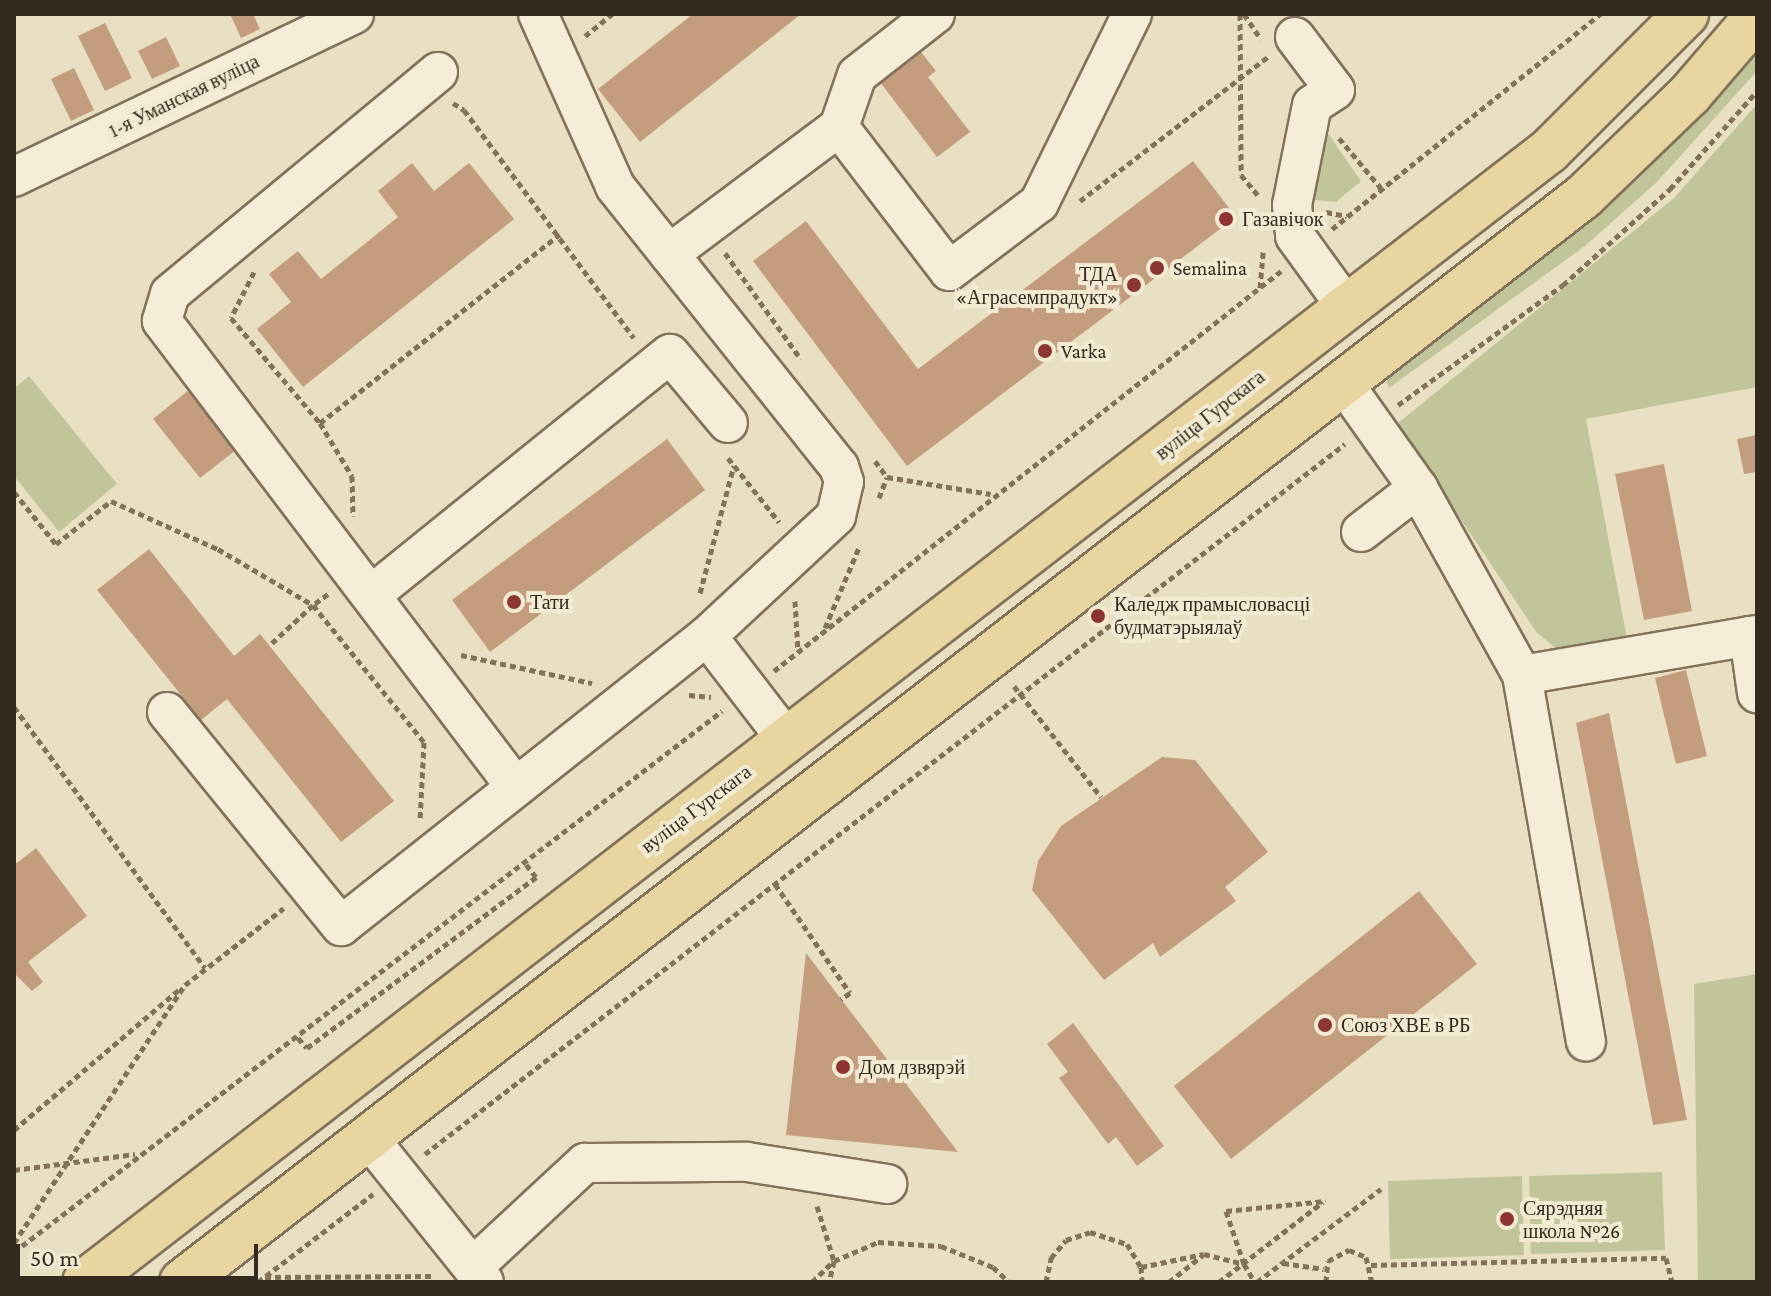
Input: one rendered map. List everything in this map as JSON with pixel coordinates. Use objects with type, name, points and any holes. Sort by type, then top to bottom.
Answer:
[{"type":"main road","name":"вуліца Гурскага","points":[[85,1282],[1549,151],[1650,33],[1686,14]]},
{"type":"main road","points":[[182,1282],[784,813],[1384,354],[1584,196],[1690,94],[1757,16]]},
{"type":"main road","points":[[1348,309],[1384,354]]},
{"type":"main road","points":[[1309,339],[1344,384]]},
{"type":"main road","points":[[784,813],[793,786],[787,740]]},
{"type":"main road","points":[[331,1090],[367,1136]]},
{"type":"street","name":"1-я Уманская вуліца","points":[[14,177],[354,14]]},
{"type":"street","points":[[669,254],[839,127],[857,75],[935,14]]},
{"type":"street","points":[[839,127],[949,271],[1039,203],[1132,14]]},
{"type":"street","points":[[167,712],[341,926],[420,866],[515,786],[641,691],[707,636],[825,530],[836,516],[844,482],[839,467],[615,186],[550,19]]},
{"type":"street","points":[[1295,37],[1335,90],[1312,105],[1292,205],[1295,236],[1348,309]]},
{"type":"street","points":[[440,88],[170,294],[162,321],[515,786]]},
{"type":"street","points":[[364,585],[670,354],[726,439]]},
{"type":"street","points":[[1344,384],[1418,488],[1522,675],[1586,1041]]},
{"type":"street","points":[[1361,532],[1418,488]]},
{"type":"street","points":[[1522,675],[1753,635],[1757,693]]},
{"type":"street","points":[[707,636],[743,695],[787,740]]},
{"type":"street","points":[[367,1136],[399,1175],[467,1275],[585,1163],[747,1162],[887,1184]]},
{"type":"path","points":[[1238,78],[1240,14]]},
{"type":"path","points":[[1329,233],[1600,14]]},
{"type":"path","points":[[440,88],[464,110],[560,234],[653,369]]},
{"type":"path","points":[[258,1282],[1373,423],[1563,285],[1670,189],[1757,91]]},
{"type":"path","points":[[320,423],[560,234]]},
{"type":"path","points":[[256,268],[231,318],[320,423],[352,476],[364,585],[313,605],[270,645]]},
{"type":"path","points":[[14,1252],[136,1154],[298,1038],[526,864],[1282,271]]},
{"type":"path","points":[[726,439],[734,465],[782,526]]},
{"type":"path","points":[[707,636],[697,602],[734,465]]},
{"type":"path","points":[[876,505],[887,477]]},
{"type":"path","points":[[14,492],[56,544],[111,501],[218,549],[313,605],[424,742],[420,866]]},
{"type":"path","points":[[824,631],[864,533]]},
{"type":"path","points":[[447,652],[641,691],[743,695]]},
{"type":"path","points":[[1011,682],[1101,797]]},
{"type":"path","points":[[14,707],[205,968]]},
{"type":"path","points":[[298,1038],[307,1048],[536,877],[526,864]]},
{"type":"path","points":[[775,884],[850,993],[841,999]]},
{"type":"path","points":[[14,1130],[205,968],[311,887]]},
{"type":"path","points":[[14,1243],[185,985]]},
{"type":"path","points":[[14,1170],[72,1159],[136,1154]]},
{"type":"path","points":[[805,1170],[834,1261],[829,1282]]},
{"type":"path","points":[[1219,1282],[1244,1264],[1325,1201],[1226,1211],[1244,1264],[1256,1282],[1381,1189]]},
{"type":"path","points":[[1046,1282],[1051,1258],[1066,1240],[1090,1232],[1127,1244],[1141,1267],[1142,1282]]},
{"type":"path","points":[[812,1282],[834,1261],[878,1242],[941,1246],[993,1267],[1009,1282]]},
{"type":"path","points":[[1326,1282],[1324,1269],[1334,1255],[1349,1250],[1371,1265],[1666,1258],[1672,1282]]},
{"type":"path","points":[[1169,1282],[1204,1254]]},
{"type":"path","points":[[1141,1267],[1204,1254],[1244,1264]]},
{"type":"path","points":[[1283,1263],[1324,1269]]},
{"type":"path","points":[[1371,1265],[1372,1282]]},
{"type":"path","points":[[359,1282],[369,1274]]},
{"type":"path","points":[[264,1277],[467,1275]]},
{"type":"green space","points":[[1757,52],[1757,71],[1657,182],[1585,246],[1389,388],[1386,379],[1396,367],[1612,202]]},
{"type":"green space","points":[[1757,104],[1757,387],[1586,419],[1627,639],[1557,649],[1537,633],[1397,424],[1674,198]]},
{"type":"green space","points":[[1322,125],[1361,181],[1336,202],[1305,199]]},
{"type":"green space","points":[[29,376],[117,484],[59,532],[14,476],[14,389]]},
{"type":"green space","points":[[1757,974],[1757,1282],[1698,1282],[1694,984]]},
{"type":"green space","points":[[1662,1172],[1665,1250],[1531,1254],[1529,1176]]},
{"type":"green space","points":[[1522,1176],[1524,1255],[1390,1259],[1388,1181]]},
{"type":"building","points":[[230,14],[253,14],[260,29],[241,38]]},
{"type":"building","points":[[693,14],[801,14],[640,142],[598,89]]},
{"type":"building","points":[[105,23],[132,78],[105,91],[78,36]]},
{"type":"building","points":[[166,37],[180,66],[152,79],[138,51]]},
{"type":"building","points":[[917,47],[936,71],[928,77],[970,132],[937,157],[877,78]]},
{"type":"building","points":[[74,68],[94,110],[71,121],[51,79]]},
{"type":"building","points":[[1193,161],[1236,217],[907,466],[753,261],[806,221],[918,369]]},
{"type":"building","points":[[412,163],[434,191],[469,163],[514,219],[303,387],[257,329],[291,302],[269,274],[298,251],[321,279],[398,217],[378,191]]},
{"type":"building","points":[[189,390],[236,450],[200,478],[153,419]]},
{"type":"building","points":[[1757,435],[1757,472],[1744,474],[1737,439]]},
{"type":"building","points":[[667,439],[705,490],[490,652],[452,600]]},
{"type":"building","points":[[1664,464],[1692,611],[1644,620],[1615,474]]},
{"type":"building","points":[[149,549],[234,656],[260,634],[394,801],[341,842],[227,699],[201,720],[97,590]]},
{"type":"building","points":[[1686,670],[1707,756],[1676,764],[1655,678]]},
{"type":"building","points":[[1609,713],[1687,1120],[1653,1125],[1576,723]]},
{"type":"building","points":[[1162,757],[1195,760],[1268,852],[1225,887],[1236,901],[1160,957],[1153,943],[1104,980],[1032,890],[1038,861],[1061,826]]},
{"type":"building","points":[[36,848],[87,916],[28,962],[43,982],[32,991],[14,973],[14,865]]},
{"type":"building","name":"Союз ХВЕ в РБ","points":[[1419,891],[1477,964],[1231,1159],[1174,1086]]},
{"type":"building","name":"Дом дзвярэй","points":[[806,953],[841,999],[958,1152],[786,1135]]},
{"type":"building","points":[[1073,1023],[1164,1146],[1137,1166],[1116,1137],[1108,1144],[1059,1078],[1068,1072],[1047,1044]]},
{"type":"place","name":"Газавічок","points":[[1226,219]]},
{"type":"place","name":"Semalina","points":[[1157,268]]},
{"type":"place","name":"ТДА «Аграсемпрадукт»","points":[[1134,285]]},
{"type":"place","name":"Varka","points":[[1045,351]]},
{"type":"place","name":"Тати","points":[[514,602]]},
{"type":"place","name":"Каледж прамысловасці будматэрыялаў","points":[[1098,616]]},
{"type":"place","name":"Союз ХВЕ в РБ","points":[[1325,1025]]},
{"type":"place","name":"Дом дзвярэй","points":[[843,1067]]},
{"type":"place","name":"Сярэдняя школа №26","points":[[1507,1219]]}]
